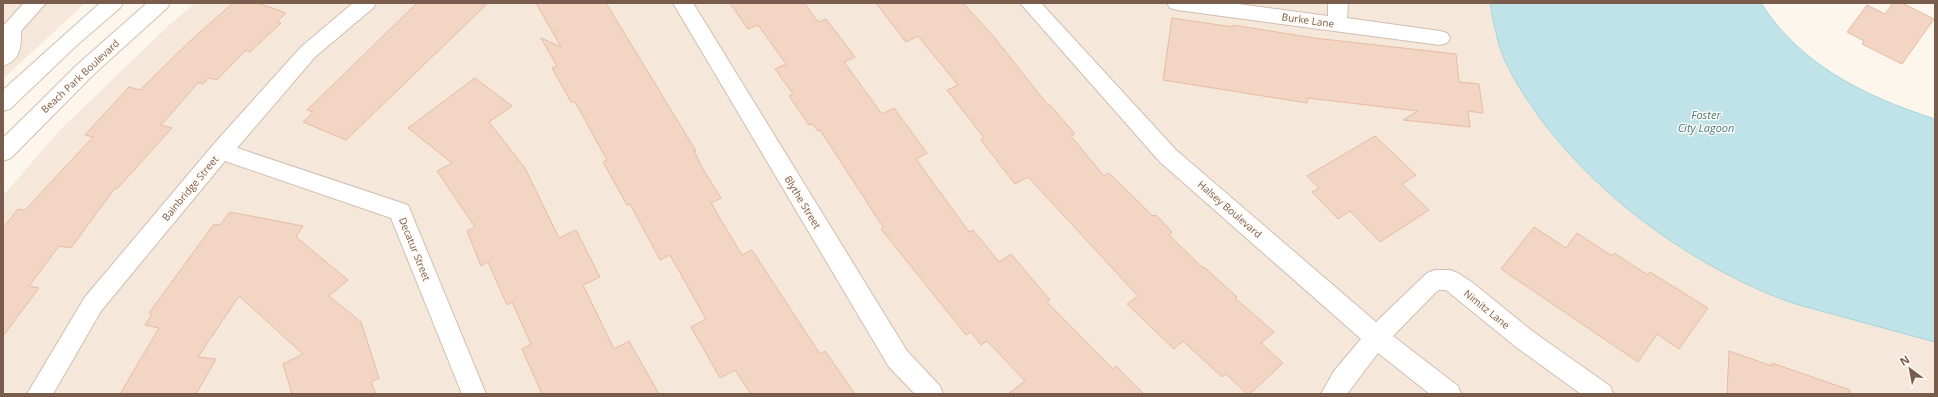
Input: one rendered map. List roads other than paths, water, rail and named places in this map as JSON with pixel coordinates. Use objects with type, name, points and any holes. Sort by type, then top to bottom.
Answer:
[{"type":"street","points":[[3,58],[11,50],[11,29],[36,3]]},
{"type":"street","points":[[3,103],[70,40],[113,3]]},
{"type":"street","name":"Beach Park Boulevard","points":[[3,152],[86,69],[160,3]]},
{"type":"street","name":"Bainbridge Street","points":[[39,394],[93,304],[221,151],[308,52],[366,3]]},
{"type":"street","name":"Blythe Street","points":[[683,3],[898,359],[931,394]]},
{"type":"street","name":"Halsey Boulevard","points":[[1030,3],[1168,156],[1376,337],[1449,394]]},
{"type":"street","name":"Burke Lane","points":[[1177,3],[1440,38]]},
{"type":"street","points":[[1337,24],[1338,3]]},
{"type":"street","name":"Decatur Street","points":[[221,151],[400,212],[474,394]]},
{"type":"street","name":"Nimitz Lane","points":[[1333,394],[1351,367],[1376,337],[1427,286],[1435,280],[1450,280],[1524,339],[1601,394]]},
{"type":"water","name":"Foster City Lagoon","points":[[1490,3],[1761,3],[1777,25],[1796,45],[1816,62],[1861,89],[1935,119],[1935,342],[1796,304],[1743,283],[1703,261],[1664,236],[1626,208],[1591,177],[1560,143],[1532,107],[1505,61],[1497,37]]}]
